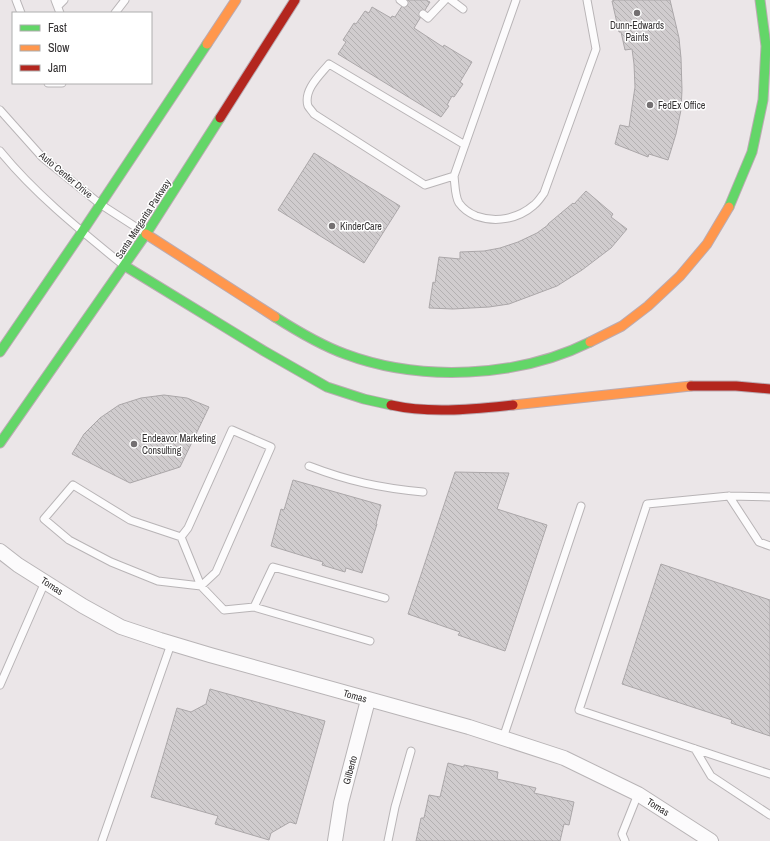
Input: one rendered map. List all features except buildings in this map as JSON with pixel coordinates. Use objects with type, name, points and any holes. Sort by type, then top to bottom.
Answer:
[{"type":"main road","points":[[0,352],[82,232],[236,0]]},
{"type":"main road","name":"Santa Margarita Parkway","points":[[0,443],[125,266],[295,0]]},
{"type":"main road","points":[[146,234],[242,297],[302,334],[344,354],[382,365],[418,371],[459,372],[493,370],[536,362],[580,347],[622,326],[648,306],[680,276],[707,244],[732,202],[752,152],[763,100],[766,46],[760,0]]},
{"type":"main road","points":[[125,266],[264,351],[327,387],[364,399],[405,408],[447,410],[488,408],[690,386],[736,386],[770,389]]},
{"type":"street","name":"Tomas","points":[[0,551],[18,565],[83,606],[121,626],[171,644],[469,727],[564,758],[638,794],[711,841]]},
{"type":"street","name":"Gilberto","points":[[335,841],[341,803],[368,700]]},
{"type":"lane","points":[[16,0],[21,12]]},
{"type":"lane","points":[[58,6],[64,0]]},
{"type":"lane","points":[[116,12],[125,0]]},
{"type":"lane","points":[[423,14],[428,18],[445,0]]},
{"type":"lane","points":[[451,0],[463,9]]},
{"type":"lane","points":[[516,0],[454,176],[458,202],[466,212],[483,218],[499,220],[512,217],[535,205],[544,193],[596,49],[587,0]]},
{"type":"lane","points":[[454,176],[425,185],[314,114],[308,106],[308,96],[311,87],[329,64],[465,145]]},
{"type":"lane","name":"Auto Center Drive","points":[[0,110],[42,157],[100,204],[146,234]]},
{"type":"lane","points":[[0,151],[19,174],[82,232],[125,266]]},
{"type":"lane","points":[[181,537],[188,528],[232,430],[271,447],[216,572],[201,586],[158,581],[111,562],[69,540],[44,519],[73,485],[130,520],[181,537],[201,586],[224,610],[254,607],[370,641]]},
{"type":"lane","points":[[309,466],[336,476],[362,483],[393,489],[423,492]]},
{"type":"lane","points":[[770,497],[729,496],[647,504],[579,710],[770,774]]},
{"type":"lane","points":[[729,496],[760,542],[770,546]]},
{"type":"lane","points":[[503,738],[581,506]]},
{"type":"lane","points":[[254,607],[273,567],[385,598]]},
{"type":"lane","points":[[0,684],[45,582]]},
{"type":"lane","points":[[102,841],[171,644]]},
{"type":"lane","points":[[696,750],[711,776],[770,815]]},
{"type":"lane","points":[[388,841],[395,807],[411,751]]},
{"type":"lane","points":[[625,841],[622,834],[638,794]]},
{"type":"traffic: fast","points":[[729,207],[752,152],[763,100],[766,46],[760,0]]},
{"type":"traffic: fast","points":[[0,352],[207,44]]},
{"type":"traffic: fast","points":[[0,443],[146,234],[220,118]]},
{"type":"traffic: fast","points":[[125,266],[264,351],[327,387],[364,399],[391,405]]},
{"type":"traffic: fast","points":[[275,317],[318,342],[345,354],[374,363],[405,369],[436,372],[469,372],[501,369],[532,363],[562,354],[590,342]]},
{"type":"traffic: slow","points":[[207,44],[236,0]]},
{"type":"traffic: slow","points":[[590,342],[622,326],[648,306],[680,276],[707,244],[729,207]]},
{"type":"traffic: slow","points":[[146,234],[275,317]]},
{"type":"traffic: slow","points":[[513,405],[691,386]]},
{"type":"traffic: jam","points":[[220,118],[295,0]]},
{"type":"traffic: jam","points":[[691,386],[736,386],[770,389]]},
{"type":"traffic: jam","points":[[391,405],[406,408],[437,410],[513,405]]},
{"type":"place","name":"Dunn-Edwards Paints","points":[[637,13]]},
{"type":"place","name":"FedEx Office","points":[[650,105]]},
{"type":"place","name":"KinderCare","points":[[332,226]]},
{"type":"place","name":"Endeavor Marketing Consulting","points":[[134,444]]}]
